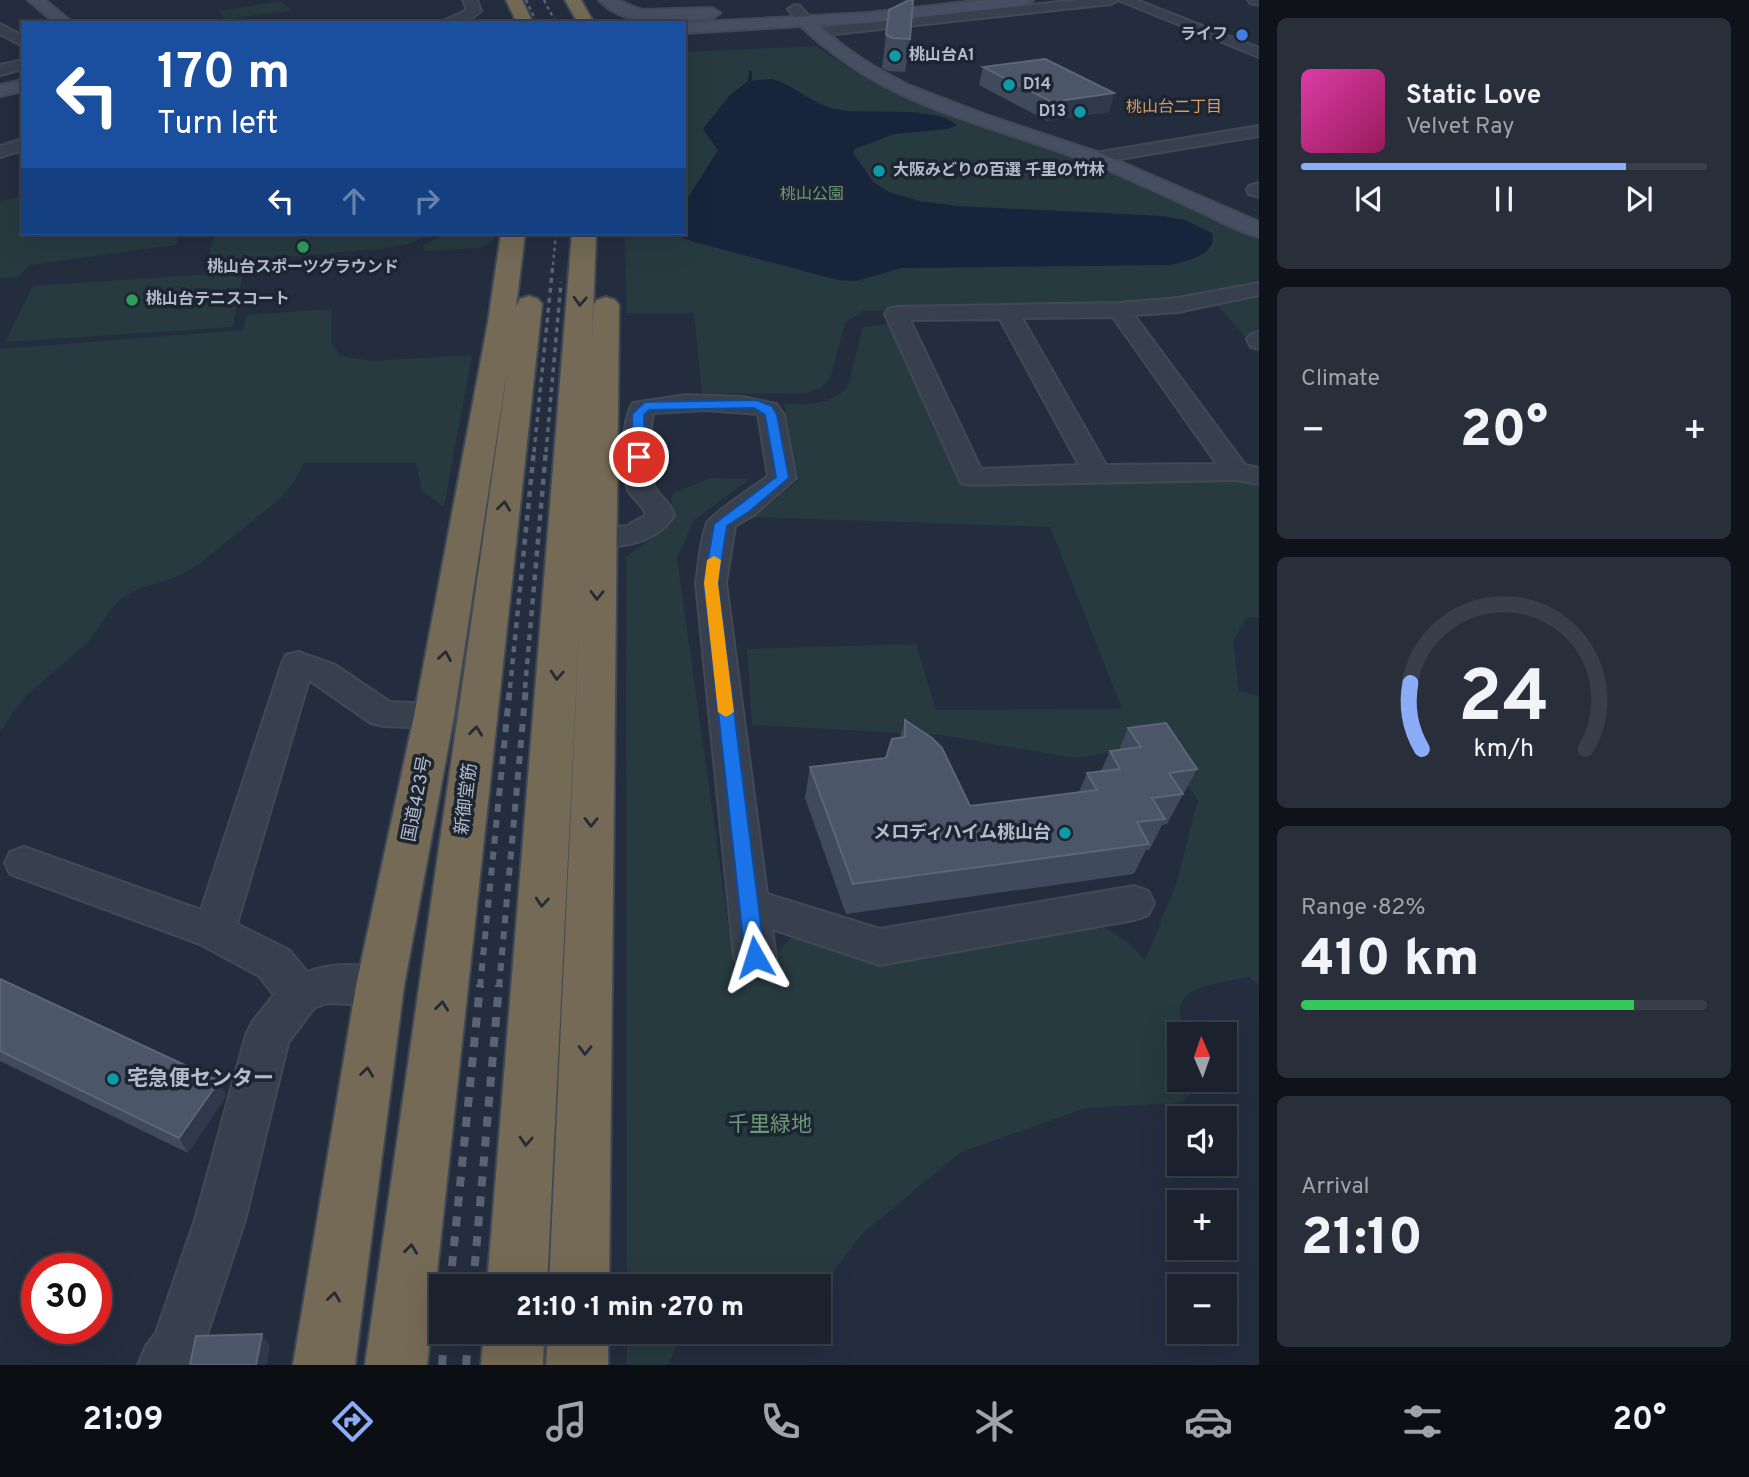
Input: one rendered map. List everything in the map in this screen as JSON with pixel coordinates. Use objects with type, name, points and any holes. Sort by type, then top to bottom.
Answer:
[{"type":"highway","points":[[498,0],[508,21]]},
{"type":"highway","points":[[514,0],[524,21]]},
{"type":"highway","points":[[557,0],[569,21]]},
{"type":"highway","points":[[573,0],[585,21]]},
{"type":"highway","name":"国道423号","points":[[324,1365],[380,986],[434,716],[513,235]]},
{"type":"highway","name":"新御堂筋","points":[[396,1365],[538,235]]},
{"type":"highway","points":[[518,1274],[584,235]]},
{"type":"highway","points":[[579,1274],[607,235]]},
{"type":"highway","points":[[573,439],[606,320]]},
{"type":"highway","points":[[500,322],[512,440]]},
{"type":"highway","points":[[512,1365],[513,1344]]},
{"type":"highway","points":[[577,1365],[578,1344]]},
{"type":"street","points":[[36,0],[62,21]]},
{"type":"street","points":[[454,21],[474,11],[470,0]]},
{"type":"street","points":[[607,0],[620,9],[649,14],[918,23],[1111,0]]},
{"type":"street","points":[[805,20],[985,0]]},
{"type":"street","points":[[686,25],[805,20],[1025,0]]},
{"type":"street","points":[[1124,0],[1259,53]]},
{"type":"street","points":[[805,20],[858,66],[899,88],[1095,158],[1259,230]]},
{"type":"street","points":[[0,28],[21,39]]},
{"type":"street","points":[[0,41],[21,39]]},
{"type":"street","points":[[0,70],[21,65]]},
{"type":"street","points":[[0,91],[21,86]]},
{"type":"street","points":[[1095,158],[1259,131]]},
{"type":"street","points":[[0,152],[21,145]]},
{"type":"street","points":[[1247,474],[1097,473],[971,477],[896,314],[1119,310],[1178,305],[1259,289]]},
{"type":"street","points":[[1119,310],[1247,474]]},
{"type":"street","points":[[1007,312],[1097,473]]},
{"type":"street","points":[[599,537],[641,532],[660,516],[658,507],[641,485],[638,419],[642,408],[659,404],[744,403],[767,409],[771,415],[782,478],[720,524],[711,583],[755,957]]},
{"type":"street","points":[[214,932],[288,686],[298,663],[323,673],[383,714],[434,716]]},
{"type":"street","points":[[24,863],[214,932],[274,963],[299,995]]},
{"type":"street","points":[[749,905],[880,947],[1134,903]]},
{"type":"street","points":[[165,1365],[177,1349],[220,1220],[268,1035],[299,995],[325,984],[380,986]]},
{"type":"green space","points":[[281,1],[291,11],[226,19],[222,18],[224,16],[219,11]]},
{"type":"green space","name":"桃山公園","points":[[817,46],[846,66],[910,99],[1080,158],[1259,239],[1259,284],[1167,302],[1110,307],[863,311],[845,323],[830,379],[820,388],[806,393],[702,394],[694,313],[626,313],[625,235],[686,235],[686,52]]},
{"type":"green space","points":[[21,196],[21,235],[178,235],[176,245],[30,265],[18,277],[0,278],[0,202]]},
{"type":"green space","name":"桃山台スポーツグラウンド","points":[[214,235],[429,235],[410,244],[381,249],[207,263]]},
{"type":"green space","points":[[443,235],[494,235],[492,242],[479,248],[425,251],[422,246]]},
{"type":"green space","name":"桃山台テニスコート","points":[[243,272],[233,327],[5,342],[33,286]]},
{"type":"green space","points":[[1251,294],[1259,295],[1259,333],[1245,337],[1215,302]]},
{"type":"green space","points":[[332,309],[331,342],[339,354],[346,357],[372,361],[472,355],[444,507],[422,491],[416,463],[304,463],[280,499],[199,564],[182,575],[138,589],[121,599],[89,641],[26,696],[0,731],[0,349],[243,330],[247,315]]},
{"type":"green space","name":"千里緑地","points":[[892,324],[960,484],[1181,479],[1259,482],[1259,618],[1246,617],[1233,642],[1239,691],[1259,696],[1259,985],[1249,977],[1195,990],[1180,1006],[1183,1022],[1167,1022],[1167,1092],[1195,1092],[1179,1103],[1086,1108],[959,1153],[862,1234],[831,1274],[627,1274],[626,557],[667,526],[673,493],[711,478],[750,479],[694,520],[677,558],[736,980],[777,980],[776,953],[798,932],[1100,925],[1129,943],[1145,961],[1176,884],[1198,800],[1159,745],[1075,758],[941,735],[752,725],[747,649],[916,644],[936,710],[1122,709],[1050,527],[754,517],[799,480],[784,404],[819,402],[842,392],[848,386],[863,327]]},
{"type":"green space","points":[[627,1344],[677,1344],[668,1365],[627,1365]]},
{"type":"water","points":[[772,79],[835,109],[932,115],[957,125],[948,129],[894,134],[855,149],[853,153],[874,183],[889,192],[920,201],[958,206],[1164,216],[1185,220],[1212,233],[1213,241],[1206,252],[1199,256],[1170,265],[901,268],[856,281],[838,280],[676,235],[686,235],[686,201],[718,150],[703,129],[729,96],[748,81]]},
{"type":"building","points":[[913,0],[910,39],[886,35],[889,10]]},
{"type":"building","points":[[1045,59],[1114,93],[1052,102],[983,67]]},
{"type":"building","points":[[905,720],[942,748],[970,806],[1097,790],[1087,773],[1120,769],[1110,751],[1141,747],[1128,728],[1166,723],[1197,769],[1169,773],[1183,794],[1152,798],[1165,819],[1137,822],[1149,844],[853,884],[810,767],[886,758],[892,739],[905,737]]},
{"type":"building","name":"宅急便センター","points":[[0,979],[219,1081],[179,1138],[0,1051]]},
{"type":"building","points":[[262,1334],[256,1365],[190,1365],[196,1336]]},
{"type":"waterway","points":[[750,71],[750,81]]},
{"type":"railway","points":[[526,0],[536,21]]},
{"type":"railway","points":[[544,0],[555,21]]},
{"type":"railway","points":[[553,265],[556,235]]},
{"type":"railway","points":[[534,452],[553,263]]},
{"type":"railway","points":[[546,452],[561,282]]},
{"type":"railway","points":[[510,688],[534,450]]},
{"type":"railway","points":[[525,688],[546,450]]},
{"type":"railway","points":[[480,987],[510,686]]},
{"type":"railway","points":[[499,987],[526,686]]},
{"type":"railway","points":[[451,1274],[480,985]]},
{"type":"railway","points":[[474,1274],[499,985]]},
{"type":"railway","points":[[442,1365],[444,1344]]},
{"type":"railway","points":[[466,1365],[468,1344]]},
{"type":"slow traffic","points":[[714,560],[711,583],[726,712]]},
{"type":"place","name":"ライフ","points":[[1242,35]]},
{"type":"place","name":"桃山台A1","points":[[895,56]]},
{"type":"place","name":"D14","points":[[1009,85]]},
{"type":"place","name":"D13","points":[[1080,112]]},
{"type":"place","name":"大阪みどりの百選 千里の竹林","points":[[879,171]]},
{"type":"place","name":"桃山台スポーツグラウンド","points":[[303,247]]},
{"type":"place","name":"桃山台テニスコート","points":[[132,300]]},
{"type":"place","name":"メロディハイム桃山台","points":[[1065,833]]},
{"type":"place","name":"宅急便センター","points":[[113,1079]]},
{"type":"district","name":"桃山台二丁目","points":[[1174,108]]},
{"type":"route","points":[[639,457],[638,414],[645,406],[744,403],[756,404],[767,409],[771,415],[782,478],[720,524],[711,583],[755,957]]}]
